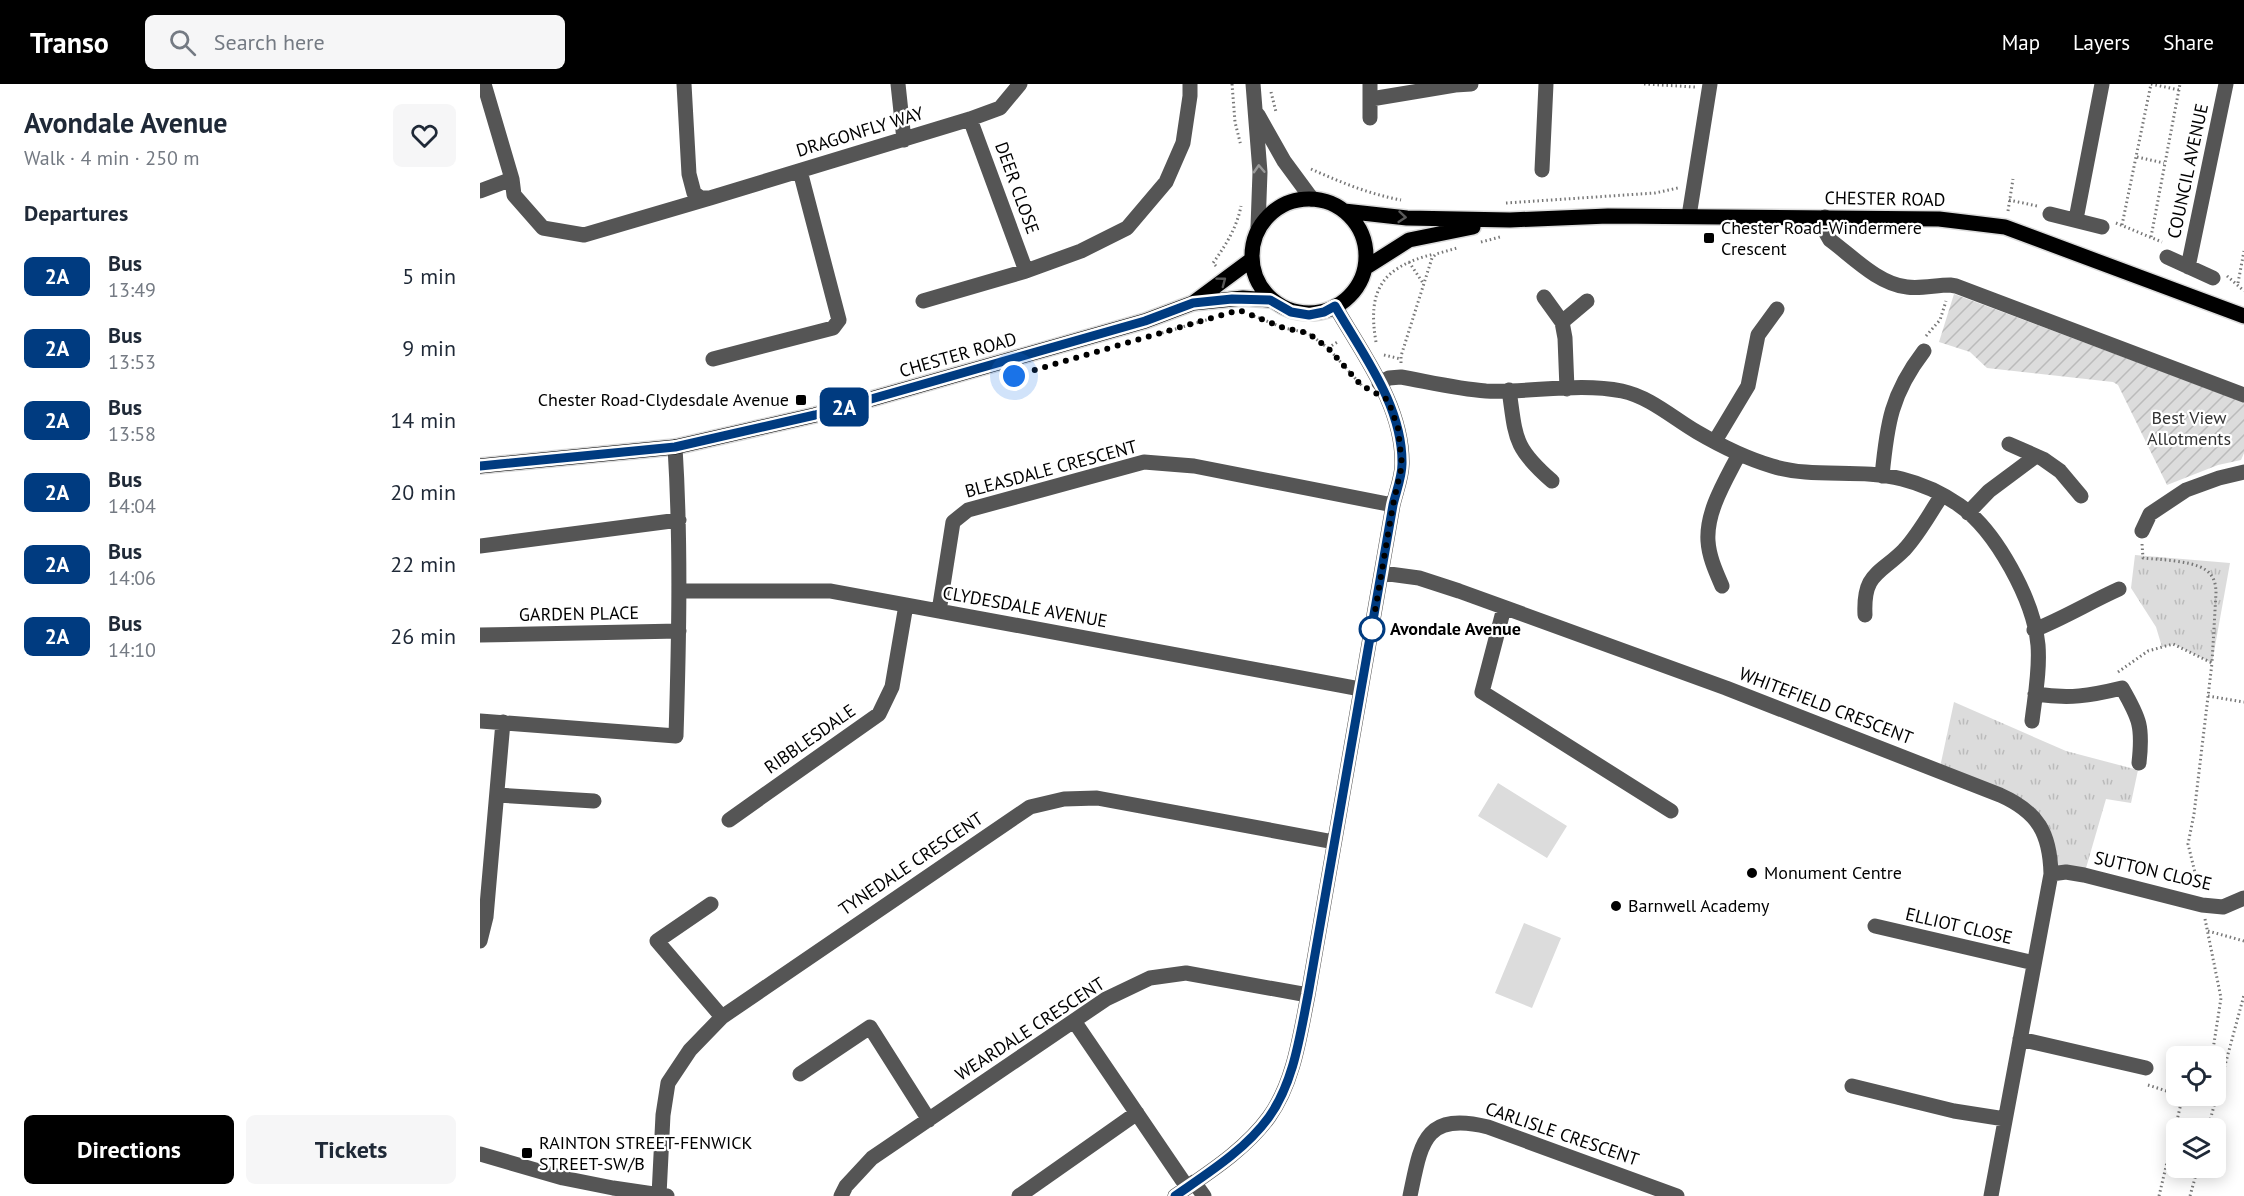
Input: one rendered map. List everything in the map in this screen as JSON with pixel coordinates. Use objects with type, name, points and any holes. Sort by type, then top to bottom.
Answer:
[{"type":"main road","points":[[1312,199],[1332,204],[1344,211],[1357,225],[1363,237],[1366,257],[1365,268],[1358,287],[1351,296],[1324,312],[1309,315],[1291,312],[1270,300],[1256,281],[1251,260],[1253,240],[1258,227],[1268,215],[1280,207],[1299,200],[1312,199]]},
{"type":"main road","name":"CHESTER ROAD","points":[[1344,211],[1407,218],[1510,220],[1608,216],[1939,219],[2005,227],[2244,316]]},
{"type":"main road","name":"CHESTER ROAD","points":[[1365,268],[1409,240],[1510,220]]},
{"type":"main road","points":[[1193,303],[1251,260]]},
{"type":"main road","points":[[1193,303],[1243,298],[1270,300]]},
{"type":"main road","name":"CHESTER ROAD","points":[[480,466],[675,447],[827,412],[1145,321],[1193,303]]},
{"type":"street","name":"DRAGONFLY WAY","points":[[484,84],[512,179],[514,195],[543,228],[584,235],[970,119],[1000,108],[1020,84]]},
{"type":"street","points":[[684,84],[688,174],[694,193],[706,198]]},
{"type":"street","points":[[898,84],[904,140]]},
{"type":"street","points":[[923,301],[1026,271],[1081,251],[1127,228],[1166,182],[1183,143],[1190,84]]},
{"type":"street","points":[[1253,84],[1260,172],[1258,227]]},
{"type":"street","points":[[1370,118],[1370,91],[1471,84]]},
{"type":"street","points":[[1542,170],[1546,84]]},
{"type":"street","points":[[2077,211],[2102,84]]},
{"type":"street","name":"COUNCIL AVENUE","points":[[2188,267],[2226,84]]},
{"type":"street","points":[[1689,216],[1709,86]]},
{"type":"street","points":[[1254,107],[1284,161],[1312,199]]},
{"type":"street","name":"DEER CLOSE","points":[[970,119],[1026,271]]},
{"type":"street","points":[[713,358],[833,328],[839,320],[801,171]]},
{"type":"street","points":[[480,191],[512,179]]},
{"type":"street","points":[[2050,214],[2077,211],[2102,227]]},
{"type":"street","points":[[1825,217],[1826,233],[1830,240],[1875,274],[1905,287],[1950,285],[2244,395]]},
{"type":"street","points":[[2166,257],[2213,278]]},
{"type":"street","points":[[1544,297],[1562,322],[1567,388]]},
{"type":"street","points":[[1562,322],[1587,301]]},
{"type":"street","points":[[1185,1189],[1250,1139],[1270,1116],[1284,1089],[1297,1050],[1402,465],[1398,428],[1388,400],[1335,306]]},
{"type":"street","points":[[1715,441],[1748,386],[1758,335],[1776,309]]},
{"type":"street","points":[[1882,476],[1891,409],[1907,373],[1924,351]]},
{"type":"street","points":[[1380,383],[1389,378],[1401,377],[1486,390],[1587,388],[1623,391],[1658,406],[1739,454],[1774,467],[1813,473],[1863,473],[1901,479],[1930,488],[1961,506],[1988,533],[2007,561],[2025,596],[2038,643],[2032,721]]},
{"type":"street","points":[[1509,390],[1516,439],[1523,453],[1552,481]]},
{"type":"street","points":[[2009,444],[2036,456],[2060,471],[2081,496]]},
{"type":"street","points":[[480,721],[676,735],[680,591],[675,447]]},
{"type":"street","points":[[1722,586],[1712,561],[1708,541],[1710,522],[1716,501],[1739,454]]},
{"type":"street","points":[[1968,513],[1989,491],[2036,456]]},
{"type":"street","name":"BLEASDALE CRESCENT","points":[[939,611],[953,522],[968,510],[1144,462],[1194,466],[1393,505]]},
{"type":"street","points":[[2142,531],[2150,514],[2186,490],[2244,472]]},
{"type":"street","points":[[1865,615],[1864,596],[1872,577],[1904,549],[1942,495]]},
{"type":"street","points":[[480,546],[679,520]]},
{"type":"street","name":"WHITEFIELD CRESCENT","points":[[1382,573],[1419,578],[1726,688],[2020,804],[2035,819],[2046,836],[2051,874],[1991,1196]]},
{"type":"street","points":[[2034,630],[2063,619],[2083,606],[2119,589]]},
{"type":"street","name":"CLYDESDALE AVENUE","points":[[680,591],[831,591],[1361,689]]},
{"type":"street","name":"RIBBLESDALE","points":[[729,820],[879,714],[892,687],[906,605]]},
{"type":"street","points":[[1504,608],[1482,692],[1671,811]]},
{"type":"street","name":"GARDEN PLACE","points":[[480,635],[679,631]]},
{"type":"street","points":[[2035,694],[2060,698],[2088,696],[2122,688],[2138,717],[2142,737],[2139,764]]},
{"type":"street","points":[[480,941],[503,722]]},
{"type":"street","points":[[497,795],[594,801]]},
{"type":"street","name":"TYNEDALE CRESCENT","points":[[663,1195],[663,1115],[668,1083],[690,1050],[722,1017],[1030,807],[1064,799],[1097,798],[1334,842]]},
{"type":"street","name":"SUTTON CLOSE","points":[[2051,874],[2066,872],[2084,875],[2202,905],[2223,907],[2244,898]]},
{"type":"street","points":[[711,904],[657,941],[722,1017]]},
{"type":"street","name":"ELLIOT CLOSE","points":[[1875,926],[2034,963]]},
{"type":"street","name":"WEARDALE CRESCENT","points":[[841,1196],[846,1186],[872,1158],[1106,999],[1150,978],[1186,973],[1308,995]]},
{"type":"street","points":[[1074,1021],[1137,1113],[1185,1189],[1204,1196]]},
{"type":"street","points":[[800,1074],[870,1026],[929,1119]]},
{"type":"street","points":[[2020,1039],[2146,1068]]},
{"type":"street","points":[[1852,1086],[1954,1111],[2005,1119]]},
{"type":"street","points":[[1019,1196],[1137,1113]]},
{"type":"street","name":"CARLISLE CRESCENT","points":[[1410,1196],[1420,1147],[1430,1134],[1447,1125],[1468,1122],[1500,1131],[1677,1196]]},
{"type":"street","points":[[480,1154],[563,1178],[663,1195]]},
{"type":"path","points":[[1232,84],[1235,122],[1241,148]]},
{"type":"path","points":[[1644,84],[1709,86]]},
{"type":"path","points":[[2122,225],[2151,84],[2179,90]]},
{"type":"path","points":[[2151,237],[2180,84]]},
{"type":"path","points":[[1270,89],[1279,118]]},
{"type":"path","points":[[2137,157],[2164,163]]},
{"type":"path","points":[[1305,162],[1311,169],[1343,183],[1383,197],[1403,200]]},
{"type":"path","points":[[2005,227],[2013,179]]},
{"type":"path","points":[[1497,203],[1655,193],[1694,184]]},
{"type":"path","points":[[1225,280],[1214,262],[1227,243],[1239,216],[1243,199]]},
{"type":"path","points":[[1480,242],[1503,236],[1510,220]]},
{"type":"path","points":[[1401,359],[1385,356],[1379,351],[1372,306],[1376,294],[1384,280],[1395,270],[1415,259],[1458,248]]},
{"type":"path","points":[[2238,284],[2244,251]]},
{"type":"path","points":[[1401,377],[1401,359],[1428,268],[1436,254]]},
{"type":"path","points":[[1924,351],[1925,337],[1940,320],[1950,285]]},
{"type":"path","points":[[1251,315],[1284,328],[1308,333],[1328,348],[1361,385],[1388,400]]},
{"type":"path","points":[[1162,333],[1215,318]]},
{"type":"path","points":[[2142,531],[2143,558],[2188,564],[2205,569],[2211,574],[2217,593],[2212,663],[2194,814],[2188,844],[2221,998],[2214,1046]]},
{"type":"path","points":[[2116,672],[2148,651],[2174,644],[2212,663]]},
{"type":"path","points":[[2208,696],[2244,702]]},
{"type":"path","points":[[2208,931],[2244,942]]},
{"type":"path","points":[[2211,1118],[2244,995]]},
{"type":"path","points":[[2146,1068],[2144,1083],[2166,1090]]},
{"type":"path","points":[[2159,1196],[2179,1106]]},
{"type":"path","points":[[2190,1196],[2195,1178]]},
{"type":"green space","name":"Best View Allotments","points":[[1954,294],[2244,402],[2244,453],[2241,460],[2218,465],[2167,485],[2118,385],[2113,382],[1987,368],[1970,352],[1939,342]]},
{"type":"green space","points":[[2135,555],[2230,563],[2212,663],[2174,644],[2162,647],[2156,627],[2131,588]]},
{"type":"green space","points":[[1954,702],[2066,751],[2138,770],[2131,803],[2106,799],[2084,875],[2051,874],[2035,819],[1939,772]]},
{"type":"green space","points":[[1498,783],[1567,826],[1547,858],[1478,816]]},
{"type":"green space","points":[[1524,923],[1561,938],[1532,1008],[1495,993]]},
{"type":"bus line","name":"2A","points":[[480,466],[675,447],[796,420],[1145,321],[1193,303],[1243,298],[1270,300],[1291,312],[1309,315],[1324,312],[1335,306],[1386,394],[1398,428],[1402,465],[1393,505],[1308,995],[1297,1050],[1284,1089],[1270,1116],[1250,1139],[1223,1162],[1175,1196]]},
{"type":"place","name":"Chester Road-Windermere Crescent","points":[[1709,238]]},
{"type":"place","name":"Chester Road-Clydesdale Avenue","points":[[801,400]]},
{"type":"place","name":"Avondale Avenue","points":[[1372,629]]},
{"type":"place","name":"Monument Centre","points":[[1752,873]]},
{"type":"place","name":"Barnwell Academy","points":[[1616,906]]},
{"type":"place","name":"RAINTON STREET-FENWICK STREET-SW/B","points":[[527,1153]]},
{"type":"route","points":[[1014,376],[1239,310],[1284,328],[1308,333],[1328,348],[1361,385],[1388,400],[1398,428],[1402,465],[1372,629]]}]
